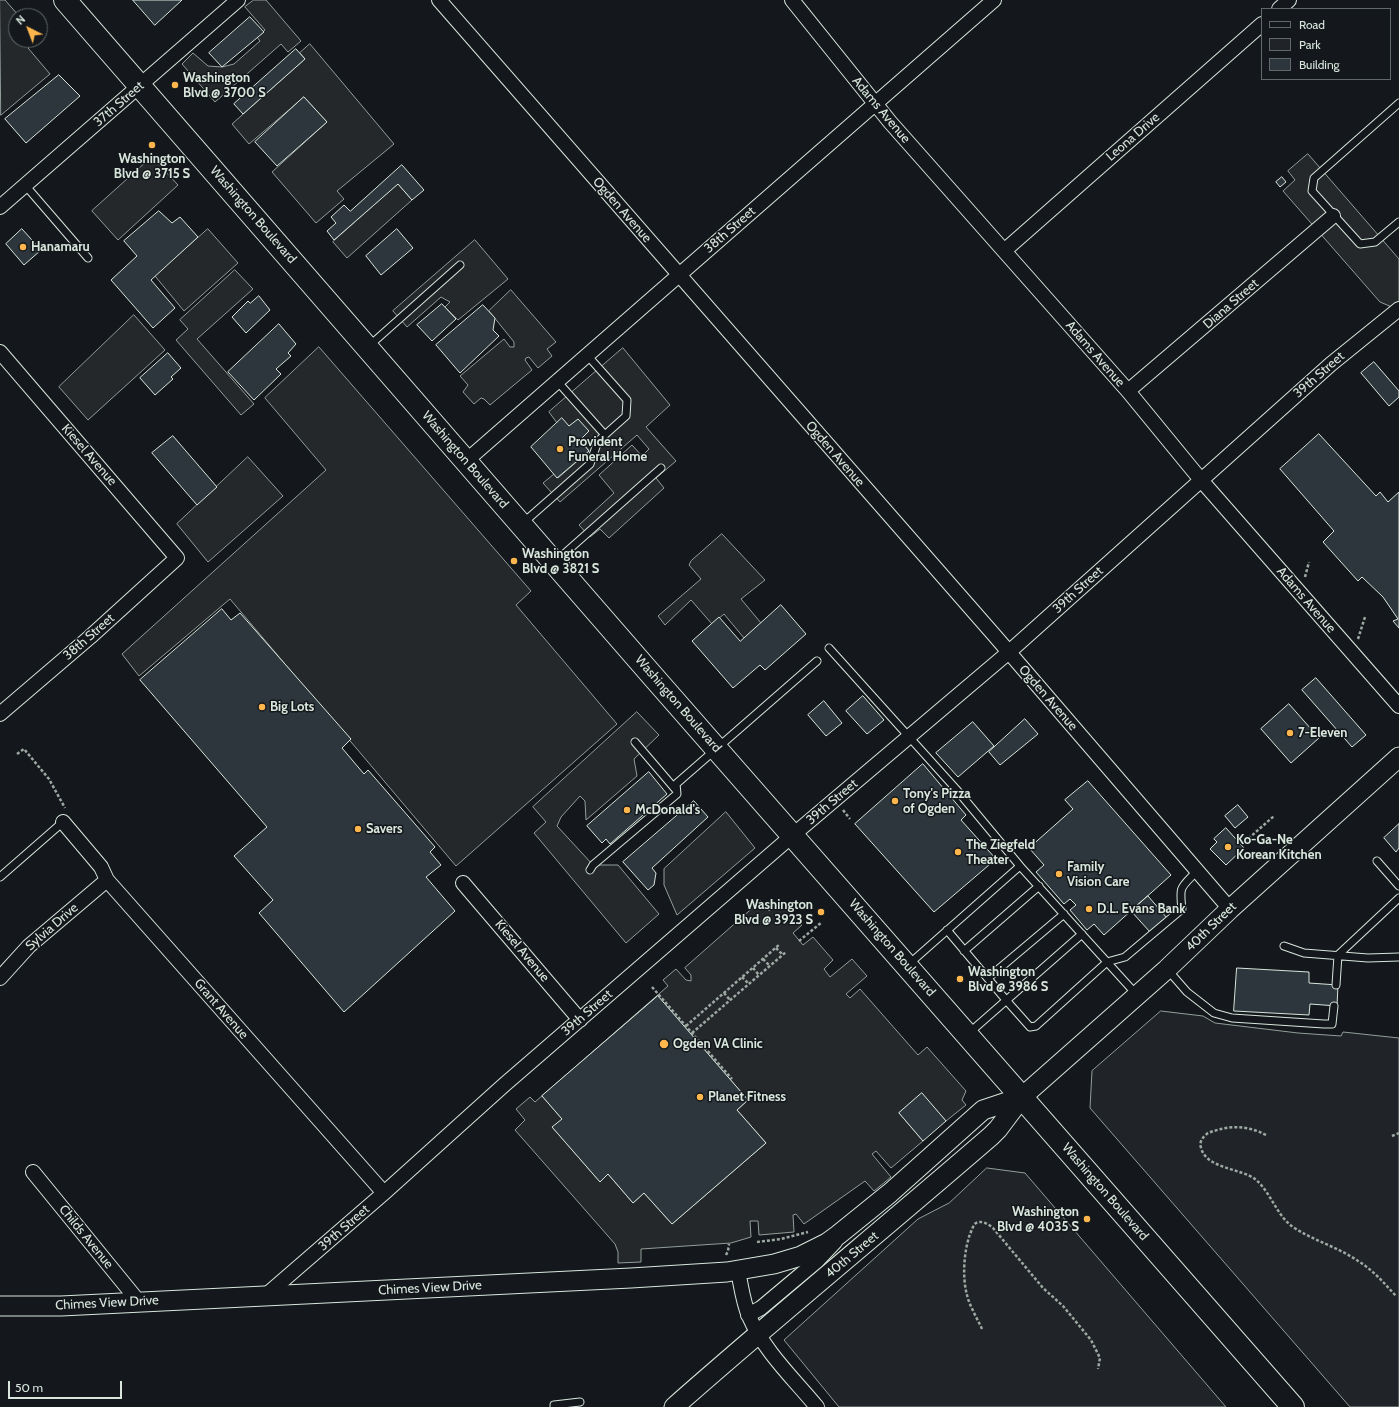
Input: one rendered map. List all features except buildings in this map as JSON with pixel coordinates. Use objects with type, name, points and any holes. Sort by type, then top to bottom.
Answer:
[{"type":"main road","name":"Washington Boulevard","points":[[65,0],[716,748],[1293,1407]]},
{"type":"main road","name":"40th Street","points":[[674,1407],[991,1136],[1022,1097],[1167,969],[1230,909],[1399,757]]},
{"type":"main road","name":"40th Street","points":[[850,1226],[890,1193],[983,1110],[1022,1097]]},
{"type":"main road","name":"Chimes View Drive","points":[[0,1306],[61,1306],[631,1278],[738,1271],[774,1264],[801,1256],[827,1242],[850,1226]]},
{"type":"street","name":"37th Street","points":[[0,207],[238,0]]},
{"type":"street","name":"Ogden Avenue","points":[[439,0],[1009,652],[1230,909]]},
{"type":"street","name":"Adams Avenue","points":[[792,0],[875,104],[1128,391],[1201,480],[1399,706]]},
{"type":"street","name":"38th Street","points":[[466,461],[994,0]]},
{"type":"street","points":[[1280,8],[1289,0]]},
{"type":"street","name":"Leona Drive","points":[[1004,251],[1261,25]]},
{"type":"street","name":"Diana Street","points":[[1128,391],[1333,216]]},
{"type":"street","name":"39th Street","points":[[266,1296],[384,1194],[504,1085],[793,835],[1009,652],[1331,364],[1399,309]]},
{"type":"street","name":"Kiesel Avenue","points":[[0,352],[177,558]]},
{"type":"street","name":"38th Street","points":[[0,714],[90,637],[177,558]]},
{"type":"street","name":"Grant Avenue","points":[[64,816],[101,867],[107,880],[384,1194]]},
{"type":"street","name":"Sylvia Drive","points":[[0,978],[29,946],[107,880]]},
{"type":"street","name":"Kiesel Avenue","points":[[463,883],[580,1020]]},
{"type":"street","name":"Childs Avenue","points":[[33,1172],[139,1302]]},
{"type":"street","name":"40th Street","points":[[748,1315],[761,1308],[817,1261],[850,1226]]},
{"type":"street","points":[[738,1271],[748,1315],[758,1334],[766,1347],[817,1407]]},
{"type":"lane","points":[[1399,103],[1314,178],[1312,191],[1333,216],[1360,244],[1375,242],[1399,222]]},
{"type":"lane","points":[[25,185],[88,258]]},
{"type":"lane","points":[[367,347],[460,265]]},
{"type":"lane","points":[[522,525],[590,464],[598,441],[626,416],[627,400],[587,355]]},
{"type":"lane","points":[[557,381],[605,434]]},
{"type":"lane","points":[[555,562],[661,468]]},
{"type":"lane","points":[[829,648],[956,789],[1020,866],[1136,995]]},
{"type":"lane","points":[[590,870],[677,794],[676,784],[817,661]]},
{"type":"lane","points":[[635,742],[676,790]]},
{"type":"lane","points":[[0,877],[64,816]]},
{"type":"lane","points":[[1377,861],[1399,886]]},
{"type":"lane","points":[[907,965],[1020,866]]},
{"type":"lane","points":[[947,930],[1030,1027],[1036,1026],[1107,962],[1125,957],[1182,909],[1180,892],[1181,887],[1198,871]]},
{"type":"lane","points":[[964,951],[1039,886]]},
{"type":"lane","points":[[1336,985],[1338,955],[1399,898]]},
{"type":"lane","points":[[988,978],[1064,914]]},
{"type":"lane","points":[[967,1034],[1082,934]]},
{"type":"lane","points":[[1284,946],[1304,953],[1368,958],[1399,957]]},
{"type":"lane","points":[[1167,969],[1187,992],[1214,1013],[1232,1018],[1332,1024],[1334,1006]]},
{"type":"lane","points":[[554,1407],[554,1405],[580,1402]]},
{"type":"path","points":[[1353,655],[1365,617]]},
{"type":"path","points":[[17,754],[24,748],[49,779],[64,816]]},
{"type":"path","points":[[1241,845],[1274,816]]},
{"type":"path","points":[[799,941],[822,922]]},
{"type":"path","points":[[686,1026],[780,944]]},
{"type":"path","points":[[776,948],[783,955]]},
{"type":"path","points":[[692,1033],[786,952]]},
{"type":"path","points":[[764,959],[770,966]]},
{"type":"path","points":[[753,968],[759,975]]},
{"type":"path","points":[[742,977],[749,984]]},
{"type":"path","points":[[652,987],[732,1079]]},
{"type":"path","points":[[724,993],[730,1000]]},
{"type":"path","points":[[1266,1135],[1256,1130],[1241,1126],[1208,1133],[1201,1140],[1201,1145],[1204,1156],[1209,1160],[1255,1179],[1285,1219],[1293,1226],[1316,1241],[1344,1252],[1359,1261],[1375,1273],[1396,1296]]},
{"type":"path","points":[[1392,1136],[1399,1133]]},
{"type":"path","points":[[982,1329],[970,1306],[966,1294],[965,1266],[966,1247],[973,1226],[976,1223],[982,1222],[993,1228],[1043,1288],[1062,1306],[1091,1340],[1100,1358],[1098,1369]]},
{"type":"path","points":[[757,1242],[781,1239],[811,1231]]},
{"type":"green space","points":[[1161,1011],[1203,1016],[1215,1023],[1298,1033],[1341,1036],[1343,1032],[1399,1038],[1399,1407],[1350,1407],[1090,1108],[1092,1071]]},
{"type":"green space","points":[[987,1168],[1025,1173],[1226,1407],[839,1407],[784,1340],[918,1219],[949,1203]]},
{"type":"shaded area","points":[[0,0],[5,0],[12,8],[8,8],[8,48],[28,48],[50,74],[1,115]]},
{"type":"shaded area","points":[[254,0],[266,0],[301,41],[288,52],[281,44],[215,102],[182,64],[193,53],[208,66],[222,67],[234,64],[260,41],[257,37],[265,30],[245,7]]},
{"type":"shaded area","points":[[310,44],[394,144],[337,191],[344,199],[316,223],[272,172],[327,122],[304,97],[249,144],[232,124],[305,59],[300,53]]},
{"type":"shaded area","points":[[1308,154],[1399,259],[1399,310],[1380,302],[1283,191],[1295,180],[1288,171]]},
{"type":"shaded area","points":[[152,157],[178,185],[118,240],[92,211]]},
{"type":"shaded area","points":[[398,184],[412,200],[347,258],[333,242]]},
{"type":"shaded area","points":[[208,229],[238,263],[184,311],[155,276]]},
{"type":"shaded area","points":[[475,240],[508,279],[458,320],[445,307],[450,302],[441,297],[407,327],[393,311]]},
{"type":"shaded area","points":[[235,270],[253,289],[197,339],[254,404],[241,415],[176,340],[188,329],[180,320]]},
{"type":"shaded area","points":[[511,290],[556,342],[547,349],[552,356],[538,368],[529,357],[526,358],[525,360],[532,370],[490,405],[481,398],[474,404],[463,392],[468,385],[460,376],[504,339],[510,347],[514,347],[514,342],[489,311]]},
{"type":"shaded area","points":[[134,315],[165,350],[88,420],[59,387]]},
{"type":"shaded area","points":[[319,347],[531,591],[516,605],[617,724],[456,866],[230,599],[139,676],[122,654],[326,470],[265,398]]},
{"type":"shaded area","points":[[623,348],[670,405],[646,427],[676,461],[656,478],[664,488],[609,538],[600,529],[590,537],[579,525],[614,493],[599,475],[632,445],[642,456],[649,449],[637,435],[560,502],[543,483],[554,474],[558,478],[589,451],[580,440],[589,431],[578,420],[569,426],[557,423],[549,412]]},
{"type":"shaded area","points":[[248,457],[283,496],[208,562],[177,524]]},
{"type":"shaded area","points":[[722,534],[765,580],[741,599],[761,623],[744,638],[724,614],[712,624],[691,600],[665,625],[658,616],[701,579],[689,565],[691,561]]},
{"type":"shaded area","points":[[637,712],[659,735],[634,759],[637,776],[586,820],[585,801],[580,796],[561,817],[557,826],[593,865],[618,865],[659,914],[626,943],[534,833],[546,822],[533,807]]},
{"type":"shaded area","points":[[726,812],[755,848],[677,915],[664,885],[664,869]]},
{"type":"shaded area","points":[[761,901],[769,911],[780,901],[802,925],[793,933],[803,945],[813,937],[833,960],[824,969],[830,977],[852,959],[867,976],[846,994],[850,998],[860,989],[918,1055],[927,1047],[966,1091],[962,1100],[966,1105],[946,1121],[922,1094],[899,1113],[923,1141],[891,1168],[876,1151],[872,1154],[891,1177],[874,1191],[865,1181],[804,1224],[796,1214],[793,1215],[794,1232],[759,1235],[758,1221],[750,1221],[751,1237],[731,1243],[641,1249],[641,1262],[618,1263],[618,1252],[615,1244],[515,1130],[525,1120],[516,1109],[530,1097],[535,1102],[668,986],[663,980],[676,969],[686,980],[691,981],[691,975],[685,968]],"holes":[[[658,996],[748,1100],[737,1110],[766,1143],[672,1224],[644,1193],[633,1203],[608,1174],[600,1182],[553,1128],[562,1119],[543,1097]]]},
{"type":"place","name":"Washington Blvd @ 3700 S","points":[[175,85]]},
{"type":"place","name":"Washington Blvd @ 3715 S","points":[[152,145]]},
{"type":"place","name":"Hanamaru","points":[[23,247]]},
{"type":"place","name":"Provident Funeral Home","points":[[560,449]]},
{"type":"place","name":"Washington Blvd @ 3821 S","points":[[514,561]]},
{"type":"place","name":"Big Lots","points":[[262,707]]},
{"type":"place","name":"7-Eleven","points":[[1290,733]]},
{"type":"place","name":"Tony's Pizza of Ogden","points":[[895,801]]},
{"type":"place","name":"McDonald's","points":[[627,810]]},
{"type":"place","name":"Savers","points":[[358,829]]},
{"type":"place","name":"Ko-Ga-Ne Korean Kitchen","points":[[1228,847]]},
{"type":"place","name":"The Ziegfeld Theater","points":[[958,852]]},
{"type":"place","name":"Family Vision Care","points":[[1059,874]]},
{"type":"place","name":"D.L. Evans Bank","points":[[1089,909]]},
{"type":"place","name":"Washington Blvd @ 3923 S","points":[[821,912]]},
{"type":"place","name":"Washington Blvd @ 3986 S","points":[[960,979]]},
{"type":"place","name":"Ogden VA Clinic","points":[[664,1044]]},
{"type":"place","name":"Planet Fitness","points":[[700,1097]]},
{"type":"place","name":"Washington Blvd @ 4035 S","points":[[1087,1219]]}]
